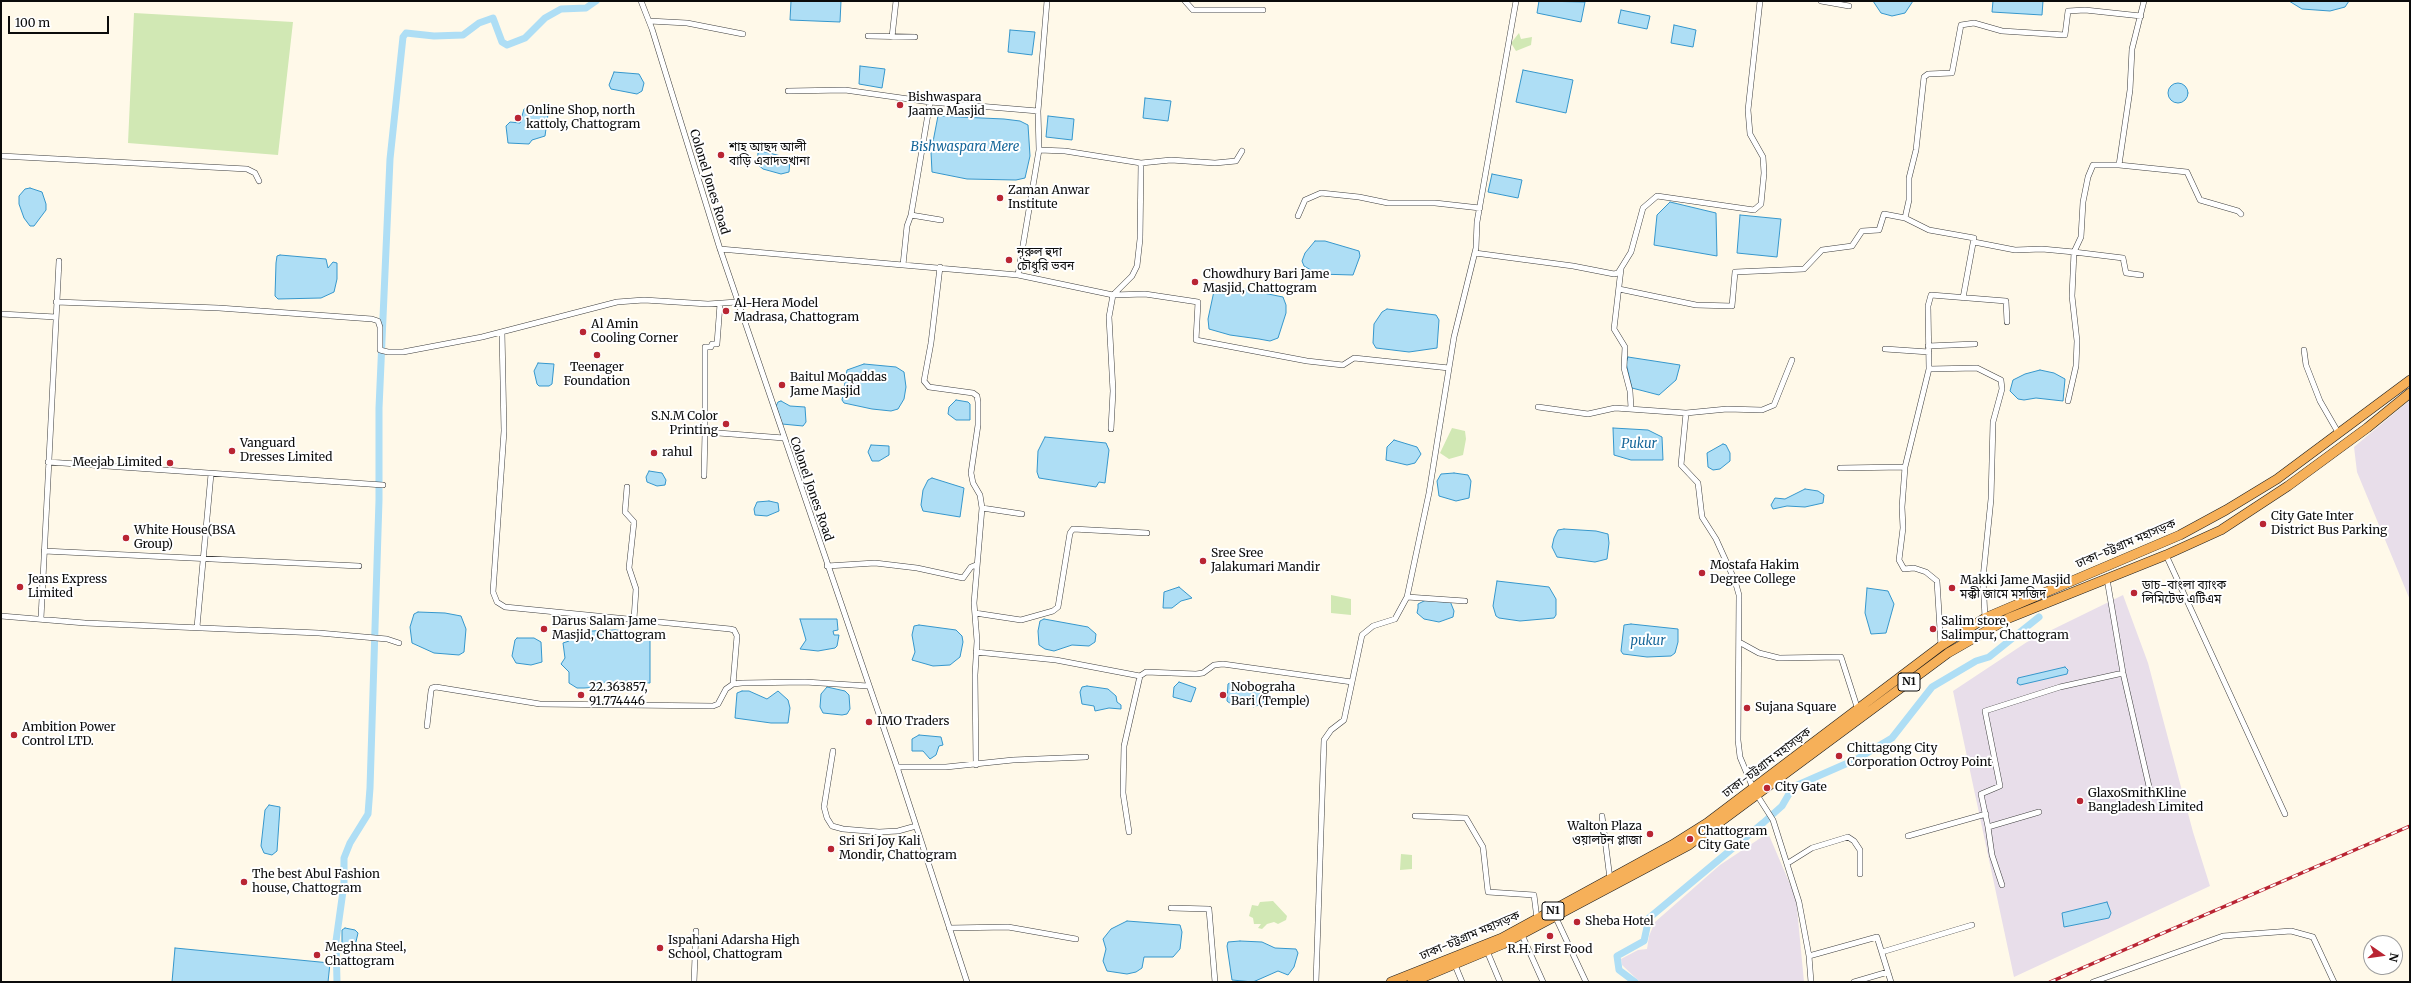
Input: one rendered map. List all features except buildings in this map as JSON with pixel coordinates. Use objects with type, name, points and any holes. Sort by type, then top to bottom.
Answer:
[{"type":"highway","name":"ঢাকা-চট্টগ্রাম মহাসড়ক","points":[[1755,792],[1941,646],[1985,618],[2180,535],[2277,478],[2339,434],[2410,380]]},
{"type":"highway","name":"ঢাকা-চট্টগ্রাম মহাসড়ক","points":[[1412,982],[1487,951],[1556,918],[1755,792],[1948,652],[2009,618],[2166,555],[2227,526],[2288,486],[2409,396]]},
{"type":"highway","name":"ঢাকা-চট্টগ্রাম মহাসড়ক","points":[[1390,982],[1502,938],[1610,879],[1621,877]]},
{"type":"street","name":"Colonel Jones Road","points":[[641,1],[649,21],[737,302],[897,767],[967,982]]},
{"type":"street","points":[[892,37],[896,1]]},
{"type":"street","points":[[1018,275],[1039,150],[1038,111],[1047,1]]},
{"type":"street","points":[[1185,1],[1193,10],[1263,10]]},
{"type":"street","points":[[1316,982],[1324,740],[1331,730],[1344,720],[1362,636],[1373,626],[1395,619],[1407,597],[1429,493],[1454,337],[1475,253],[1480,208],[1516,1]]},
{"type":"street","points":[[1475,253],[1573,266],[1614,274],[1618,273],[1622,268],[1631,252],[1643,208],[1657,196],[1754,210],[1761,204],[1764,173],[1763,157],[1750,134],[1748,110],[1760,1]]},
{"type":"street","points":[[1821,1],[1849,6]]},
{"type":"street","points":[[2119,165],[2130,90],[2132,49],[2144,1]]},
{"type":"street","points":[[1905,218],[1909,200],[1909,178],[1916,150],[1924,77],[1928,74],[1952,73],[1961,25],[1974,24],[2002,31],[2065,35],[2068,12],[2085,10],[2141,16]]},
{"type":"street","points":[[649,21],[687,23],[743,34]]},
{"type":"street","points":[[868,36],[915,37]]},
{"type":"street","points":[[788,91],[845,90],[930,102],[1038,111]]},
{"type":"street","points":[[903,265],[907,226],[911,215],[930,102]]},
{"type":"street","points":[[1039,150],[1066,151],[1141,163],[1171,160],[1233,162],[1239,159],[1242,151]]},
{"type":"street","points":[[1,156],[247,169],[255,173],[259,181]]},
{"type":"street","points":[[1110,429],[1113,391],[1109,317],[1113,295],[1132,276],[1137,266],[1140,239],[1141,163]]},
{"type":"street","points":[[2068,402],[2076,366],[2077,341],[2072,296],[2074,252],[2081,237],[2083,202],[2088,177],[2093,165],[2119,165],[2187,172],[2200,200],[2238,211],[2241,214]]},
{"type":"street","points":[[1298,216],[1305,200],[1309,196],[1321,193],[1359,196],[1388,203],[1435,203],[1480,208]]},
{"type":"street","points":[[1619,289],[1696,305],[1732,306],[1735,272],[1804,269],[1822,250],[1852,246],[1862,231],[1879,230],[1884,214],[1905,218],[1928,230],[1974,238],[1963,298]]},
{"type":"street","points":[[911,215],[941,220]]},
{"type":"street","points":[[1974,242],[2015,250],[2042,249],[2123,258],[2126,273],[2140,275]]},
{"type":"street","points":[[720,249],[1018,275],[1113,295],[1145,294],[1198,302],[1196,340],[1314,362],[1343,365],[1354,358],[1449,368]]},
{"type":"street","points":[[41,618],[59,261]]},
{"type":"street","points":[[940,267],[931,343],[924,381],[929,387],[973,393],[977,396],[978,402],[978,425],[971,473],[972,483],[980,496],[982,508],[976,565],[976,765]]},
{"type":"street","points":[[1622,268],[1614,329],[1625,347],[1624,368],[1631,408]]},
{"type":"street","points":[[1941,646],[1937,581],[1926,572],[1914,568],[1904,569],[1899,560],[1903,528],[1902,507],[1905,467],[1929,369],[1928,306],[1931,296],[2006,301],[2007,322]]},
{"type":"street","points":[[56,302],[189,307],[372,319],[378,321],[380,327],[380,350],[388,352],[458,342],[617,302],[644,300],[720,304],[737,302]]},
{"type":"street","points":[[704,476],[704,347],[711,347],[712,344],[717,344],[720,304]]},
{"type":"street","points":[[1,314],[56,317]]},
{"type":"street","points":[[502,332],[504,431],[493,592],[497,602],[505,607],[734,630],[736,636],[733,684]]},
{"type":"street","points":[[1928,346],[1975,344]]},
{"type":"street","points":[[1885,349],[1929,352]]},
{"type":"street","points":[[2304,350],[2306,365],[2320,401],[2339,434]]},
{"type":"street","points":[[1538,407],[1588,414],[1600,412],[1604,409],[1631,408],[1686,413],[1726,409],[1762,410],[1774,405],[1792,360]]},
{"type":"street","points":[[1929,369],[1977,368],[2001,380],[2002,389],[1993,422],[1991,499],[1983,578],[1985,618]]},
{"type":"street","points":[[1686,413],[1681,465],[1698,483],[1702,517],[1716,539],[1735,580],[1739,595],[1738,740],[1740,757],[1755,792],[1773,820],[1788,863],[1799,902],[1809,956],[1811,982]]},
{"type":"street","points":[[2362,417],[2367,428]]},
{"type":"street","points":[[705,432],[784,438]]},
{"type":"street","points":[[48,462],[382,485]]},
{"type":"street","points":[[1840,468],[1905,467]]},
{"type":"street","points":[[197,626],[205,557],[211,474]]},
{"type":"street","points":[[627,488],[625,512],[634,522],[629,568],[636,589],[634,619]]},
{"type":"street","points":[[982,508],[1022,514]]},
{"type":"street","points":[[975,613],[1021,620],[1053,611],[1058,607],[1070,533],[1073,529],[1147,533]]},
{"type":"street","points":[[44,550],[359,566]]},
{"type":"street","points":[[2166,555],[2285,814]]},
{"type":"street","points":[[827,566],[882,564],[917,568],[963,578],[971,567],[976,565]]},
{"type":"street","points":[[2107,579],[2123,673],[2151,795]]},
{"type":"street","points":[[1407,597],[1465,601]]},
{"type":"street","points":[[1,616],[41,618],[85,623],[197,626],[367,637],[387,639],[399,643]]},
{"type":"street","points":[[1739,642],[1760,653],[1779,658],[1841,657],[1858,710]]},
{"type":"street","points":[[976,652],[1056,660],[1140,676]]},
{"type":"street","points":[[1129,832],[1123,793],[1124,746],[1140,676],[1146,672],[1196,674],[1202,673],[1214,664],[1223,664],[1352,682]]},
{"type":"street","points":[[2002,885],[1992,855],[1986,814],[1981,794],[2000,786],[1985,712],[2060,687],[2123,673]]},
{"type":"street","points":[[426,726],[432,688],[491,694],[540,704],[713,706],[718,704],[726,689],[733,684],[804,682],[868,686]]},
{"type":"street","points":[[833,751],[824,807],[827,818],[832,826],[843,829],[879,832],[898,831],[916,826]]},
{"type":"street","points":[[897,767],[976,765],[1013,760],[1086,757]]},
{"type":"street","points":[[1988,827],[2039,812]]},
{"type":"street","points":[[1908,836],[1986,814]]},
{"type":"street","points":[[1415,816],[1466,818],[1483,847],[1488,892],[1534,895],[1537,920]]},
{"type":"street","points":[[1602,816],[1610,879]]},
{"type":"street","points":[[1788,863],[1812,848],[1848,837],[1854,841],[1860,850],[1860,874]]},
{"type":"street","points":[[1171,908],[1209,908],[1215,982]]},
{"type":"street","points":[[1556,918],[1586,982]]},
{"type":"street","points":[[1882,952],[1972,925]]},
{"type":"street","points":[[949,928],[1008,927],[1076,939]]},
{"type":"street","points":[[694,982],[696,931]]},
{"type":"street","points":[[2093,982],[2223,936],[2291,932],[2313,937],[2334,982]]},
{"type":"street","points":[[1522,935],[1543,982]]},
{"type":"street","points":[[1809,956],[1875,936],[1878,938],[1891,982]]},
{"type":"street","points":[[1487,951],[1500,982]]},
{"type":"street","points":[[1455,965],[1462,982]]},
{"type":"street","points":[[1854,982],[1888,972]]},
{"type":"shaded area","points":[[2410,400],[2410,600],[2357,472],[2354,447]]},
{"type":"shaded area","name":"GlaxoSmithKline Bangladesh Limited","points":[[2123,595],[2148,663],[2193,832],[2210,886],[2014,977],[1953,691],[2027,642]]},
{"type":"shaded area","points":[[1768,833],[1796,898],[1804,982],[1640,982],[1622,965],[1621,959],[1638,950],[1647,949],[1649,936],[1655,922],[1720,865]]},
{"type":"green space","points":[[134,13],[293,22],[278,155],[128,143]]},
{"type":"green space","points":[[1519,33],[1521,39],[1532,37],[1531,45],[1516,51],[1511,43]]},
{"type":"green space","points":[[1452,428],[1465,431],[1466,439],[1463,455],[1449,459],[1440,453]]},
{"type":"green space","points":[[1331,595],[1351,599],[1351,615],[1331,613]]},
{"type":"green space","points":[[1401,854],[1412,855],[1412,869],[1400,870]]},
{"type":"green space","points":[[1273,901],[1287,916],[1286,920],[1278,924],[1274,922],[1267,924],[1262,929],[1258,928],[1261,924],[1254,924],[1253,918],[1249,916],[1252,905],[1258,906],[1260,902]]},
{"type":"water","points":[[791,1],[841,1],[840,22],[790,20]]},
{"type":"water","points":[[1539,1],[1585,2],[1581,22],[1537,13]]},
{"type":"water","points":[[1873,1],[1913,1],[1905,13],[1892,16],[1881,13]]},
{"type":"water","points":[[1993,1],[2043,1],[2042,15],[1992,12]]},
{"type":"water","points":[[2289,1],[2349,1],[2345,7],[2330,11],[2302,9]]},
{"type":"water","points":[[1621,10],[1650,16],[1647,29],[1618,23]]},
{"type":"water","points":[[1674,25],[1696,30],[1693,47],[1671,43]]},
{"type":"water","points":[[1010,30],[1035,32],[1032,55],[1008,52]]},
{"type":"water","points":[[860,66],[885,69],[882,88],[859,84]]},
{"type":"water","points":[[1523,70],[1573,80],[1566,113],[1516,102]]},
{"type":"water","points":[[614,72],[639,74],[644,83],[642,91],[637,94],[611,89],[609,85]]},
{"type":"water","points":[[2178,83],[2185,86],[2188,93],[2185,100],[2178,103],[2171,100],[2168,93],[2171,86]]},
{"type":"water","points":[[1145,98],[1171,101],[1168,121],[1143,118]]},
{"type":"water","points":[[531,105],[549,107],[545,136],[532,140],[529,144],[508,143],[506,126],[510,122],[520,123],[524,109]]},
{"type":"water","name":"Bishwaspara Mere","points":[[938,116],[1004,119],[1020,121],[1028,125],[1030,156],[1025,178],[1016,180],[967,179],[932,172],[931,152]]},
{"type":"water","points":[[1048,116],[1074,119],[1072,140],[1046,137]]},
{"type":"water","points":[[761,151],[790,160],[789,172],[781,174],[763,169],[757,164],[758,153]]},
{"type":"water","points":[[1492,174],[1522,180],[1518,198],[1488,192]]},
{"type":"water","points":[[30,188],[42,192],[46,204],[46,210],[34,226],[30,226],[24,218],[19,204],[19,196],[25,189]]},
{"type":"water","points":[[1670,202],[1716,213],[1717,256],[1654,245],[1657,215]]},
{"type":"water","points":[[1740,215],[1781,219],[1777,257],[1737,253]]},
{"type":"water","points":[[1315,241],[1325,241],[1359,251],[1360,256],[1353,275],[1318,274],[1304,266],[1302,261],[1305,253]]},
{"type":"water","points":[[277,256],[326,259],[328,268],[333,262],[337,263],[337,279],[334,292],[321,298],[278,299],[275,296],[276,263]]},
{"type":"water","points":[[1224,285],[1283,297],[1286,305],[1286,313],[1278,338],[1270,341],[1230,335],[1209,329],[1208,319],[1214,291],[1216,286]]},
{"type":"water","points":[[1387,309],[1436,315],[1439,320],[1437,348],[1409,352],[1376,348],[1373,343],[1374,324],[1382,312]]},
{"type":"water","points":[[1628,357],[1680,365],[1676,380],[1659,395],[1632,388],[1626,363]]},
{"type":"water","points":[[538,363],[554,364],[552,384],[549,386],[539,386],[537,384],[534,371]]},
{"type":"water","points":[[864,364],[896,367],[904,372],[906,387],[904,399],[898,409],[891,411],[872,409],[844,403],[842,400],[847,370]]},
{"type":"water","points":[[2040,370],[2054,373],[2065,379],[2063,401],[2036,398],[2024,400],[2018,399],[2010,391],[2013,380],[2025,374]]},
{"type":"water","points":[[956,400],[968,402],[970,404],[970,420],[956,420],[948,414],[949,407]]},
{"type":"water","points":[[781,401],[790,406],[805,407],[806,422],[803,426],[782,424],[776,406],[778,402]]},
{"type":"water","name":"Pukur","points":[[1613,428],[1648,430],[1662,437],[1663,460],[1631,460],[1614,455]]},
{"type":"water","points":[[1045,437],[1106,443],[1109,450],[1105,483],[1099,482],[1096,487],[1039,478],[1037,472],[1038,451]]},
{"type":"water","points":[[1394,440],[1417,447],[1421,454],[1415,463],[1407,465],[1386,460],[1387,447]]},
{"type":"water","points":[[1723,444],[1726,445],[1730,453],[1730,461],[1720,469],[1713,470],[1708,467],[1707,453]]},
{"type":"water","points":[[871,445],[889,446],[889,455],[879,461],[872,461],[868,452]]},
{"type":"water","points":[[649,471],[662,473],[666,480],[665,485],[657,486],[647,482],[646,477]]},
{"type":"water","points":[[1454,473],[1468,475],[1471,481],[1469,498],[1456,501],[1439,496],[1437,481],[1441,474]]},
{"type":"water","points":[[932,478],[964,488],[960,517],[923,511],[921,505],[923,490],[928,480]]},
{"type":"water","points":[[1805,489],[1818,491],[1824,495],[1823,503],[1805,507],[1787,506],[1773,509],[1771,505],[1775,498],[1785,499]]},
{"type":"water","points":[[769,501],[778,503],[779,511],[767,516],[755,515],[754,509],[757,502]]},
{"type":"water","points":[[1558,530],[1596,531],[1608,534],[1609,543],[1607,559],[1595,562],[1557,557],[1552,547],[1554,538]]},
{"type":"water","points":[[1497,581],[1549,587],[1556,599],[1556,615],[1554,618],[1520,621],[1499,618],[1496,616],[1493,606]]},
{"type":"water","points":[[1179,587],[1192,598],[1181,601],[1172,608],[1163,608],[1164,592]]},
{"type":"water","points":[[1867,588],[1888,591],[1894,604],[1886,633],[1871,634],[1865,613]]},
{"type":"water","points":[[1426,600],[1450,601],[1454,611],[1453,617],[1439,622],[1424,619],[1417,613],[1418,604]]},
{"type":"water","points":[[418,612],[445,613],[461,616],[466,629],[464,652],[459,655],[434,653],[412,643],[410,627],[414,614]]},
{"type":"water","points":[[800,619],[837,619],[838,630],[833,631],[834,635],[839,635],[837,646],[835,648],[818,651],[800,649],[806,640]]},
{"type":"water","points":[[1044,619],[1088,627],[1096,634],[1095,642],[1089,646],[1072,645],[1054,651],[1045,649],[1039,645],[1038,631],[1040,621]]},
{"type":"water","name":"pukur","points":[[1631,624],[1678,629],[1678,642],[1675,653],[1671,656],[1647,657],[1623,654],[1621,651],[1624,625]]},
{"type":"water","points":[[919,625],[956,630],[962,636],[963,642],[960,657],[950,665],[933,666],[912,660],[915,652],[912,635],[914,626]]},
{"type":"water","points":[[615,630],[638,632],[650,635],[650,683],[636,682],[636,688],[606,681],[599,687],[577,688],[569,683],[569,672],[561,664],[565,658],[563,643],[569,641],[570,632]]},
{"type":"water","points":[[517,638],[534,638],[541,642],[542,662],[531,665],[516,663],[512,656],[515,640]]},
{"type":"water","points":[[2065,667],[2068,670],[2067,674],[2020,685],[2017,683],[2018,678]]},
{"type":"water","points":[[1179,682],[1196,688],[1191,702],[1173,697],[1174,687]]},
{"type":"water","points":[[1231,682],[1261,687],[1264,703],[1253,707],[1251,704],[1231,704],[1227,701],[1228,684]]},
{"type":"water","points":[[1087,686],[1108,689],[1116,696],[1117,702],[1121,705],[1121,709],[1109,708],[1095,711],[1094,706],[1082,704],[1080,692],[1082,687]]},
{"type":"water","points":[[827,687],[845,691],[849,695],[850,709],[847,714],[842,715],[823,713],[820,707],[821,694]]},
{"type":"water","points":[[749,691],[767,699],[778,691],[788,700],[790,708],[788,723],[771,723],[735,718],[737,693]]},
{"type":"water","points":[[919,735],[941,737],[943,745],[939,746],[936,755],[930,759],[923,751],[912,751],[912,739]]},
{"type":"water","points":[[269,805],[280,807],[277,851],[272,855],[264,853],[261,846],[265,810]]},
{"type":"water","points":[[2107,902],[2111,913],[2109,918],[2064,927],[2062,913]]},
{"type":"water","points":[[1127,921],[1180,925],[1182,932],[1180,949],[1173,957],[1144,957],[1142,968],[1136,972],[1127,974],[1107,971],[1103,961],[1106,949],[1103,939],[1111,929]]},
{"type":"water","points":[[345,928],[355,930],[358,933],[355,946],[342,944],[342,930]]},
{"type":"water","points":[[1228,942],[1262,942],[1275,948],[1296,949],[1298,953],[1294,967],[1288,975],[1278,971],[1253,982],[1232,980],[1227,946]]},
{"type":"water","points":[[175,948],[330,963],[328,982],[172,982]]},
{"type":"waterway","points":[[337,982],[336,941],[344,884],[344,858],[350,843],[368,814],[370,788],[379,500],[379,408],[390,159],[403,37],[406,33],[434,36],[463,35],[479,23],[493,18],[502,42],[507,45],[525,38],[545,18],[561,9],[586,8],[596,1]]},
{"type":"waterway","points":[[1635,982],[1619,970],[1617,956],[1644,941],[1649,918],[1782,806],[1793,787],[1857,759],[1892,738],[1932,687],[1976,661],[1989,657],[2039,617]]},
{"type":"railway","points":[[2050,982],[2410,826]]},
{"type":"place","name":"Bishwaspara Jaame Masjid","points":[[900,105]]},
{"type":"place","name":"Online Shop, north kattoly, Chattogram","points":[[518,118]]},
{"type":"place","name":"শাহ আছদ আলী বাড়ি এবাদতখানা","points":[[721,155]]},
{"type":"place","name":"Zaman Anwar Institute","points":[[1000,198]]},
{"type":"place","name":"নুরুল হুদা চৌধুরি ভবন","points":[[1009,260]]},
{"type":"place","name":"Chowdhury Bari Jame Masjid, Chattogram","points":[[1195,282]]},
{"type":"place","name":"Al-Hera Model Madrasa, Chattogram","points":[[726,311]]},
{"type":"place","name":"Al Amin Cooling Corner","points":[[583,332]]},
{"type":"place","name":"Teenager Foundation","points":[[597,355]]},
{"type":"place","name":"Baitul Moqaddas Jame Masjid","points":[[782,385]]},
{"type":"place","name":"S.N.M Color Printing","points":[[726,424]]},
{"type":"place","name":"Vanguard Dresses Limited","points":[[232,451]]},
{"type":"place","name":"rahul","points":[[654,453]]},
{"type":"place","name":"Meejab Limited","points":[[170,463]]},
{"type":"place","name":"City Gate Inter District Bus Parking","points":[[2263,524]]},
{"type":"place","name":"White House(BSA Group)","points":[[126,538]]},
{"type":"place","name":"Sree Sree Jalakumari Mandir","points":[[1203,561]]},
{"type":"place","name":"Mostafa Hakim Degree College","points":[[1702,573]]},
{"type":"place","name":"Jeans Express Limited","points":[[20,587]]},
{"type":"place","name":"Makki Jame Masjid মক্কী জামে মসজিদ","points":[[1952,588]]},
{"type":"place","name":"ডাচ-বাংলা ব্যাংক লিমিটেড এটিএম","points":[[2134,593]]},
{"type":"place","name":"Darus Salam Jame Masjid, Chattogram","points":[[544,629]]},
{"type":"place","name":"Salim store, Salimpur, Chattogram","points":[[1933,629]]},
{"type":"place","name":"22.363857, 91.774446","points":[[581,695]]},
{"type":"place","name":"Nobograha Bari (Temple)","points":[[1223,695]]},
{"type":"place","name":"Sujana Square","points":[[1747,708]]},
{"type":"place","name":"IMO Traders","points":[[869,722]]},
{"type":"place","name":"Ambition Power Control LTD.","points":[[14,735]]},
{"type":"place","name":"Chittagong City Corporation Octroy Point","points":[[1839,756]]},
{"type":"place","name":"City Gate","points":[[1767,788]]},
{"type":"place","name":"GlaxoSmithKline Bangladesh Limited","points":[[2080,801]]},
{"type":"place","name":"Walton Plaza ওয়ালটন প্লাজা","points":[[1650,834]]},
{"type":"place","name":"Chattogram City Gate","points":[[1690,839]]},
{"type":"place","name":"Sri Sri Joy Kali Mondir, Chattogram","points":[[831,849]]},
{"type":"place","name":"The best Abul Fashion house, Chattogram","points":[[244,882]]},
{"type":"place","name":"Sheba Hotel","points":[[1577,922]]},
{"type":"place","name":"R.H. First Food","points":[[1550,936]]},
{"type":"place","name":"Ispahani Adarsha High School, Chattogram","points":[[660,948]]},
{"type":"place","name":"Meghna Steel, Chattogram","points":[[317,955]]}]
